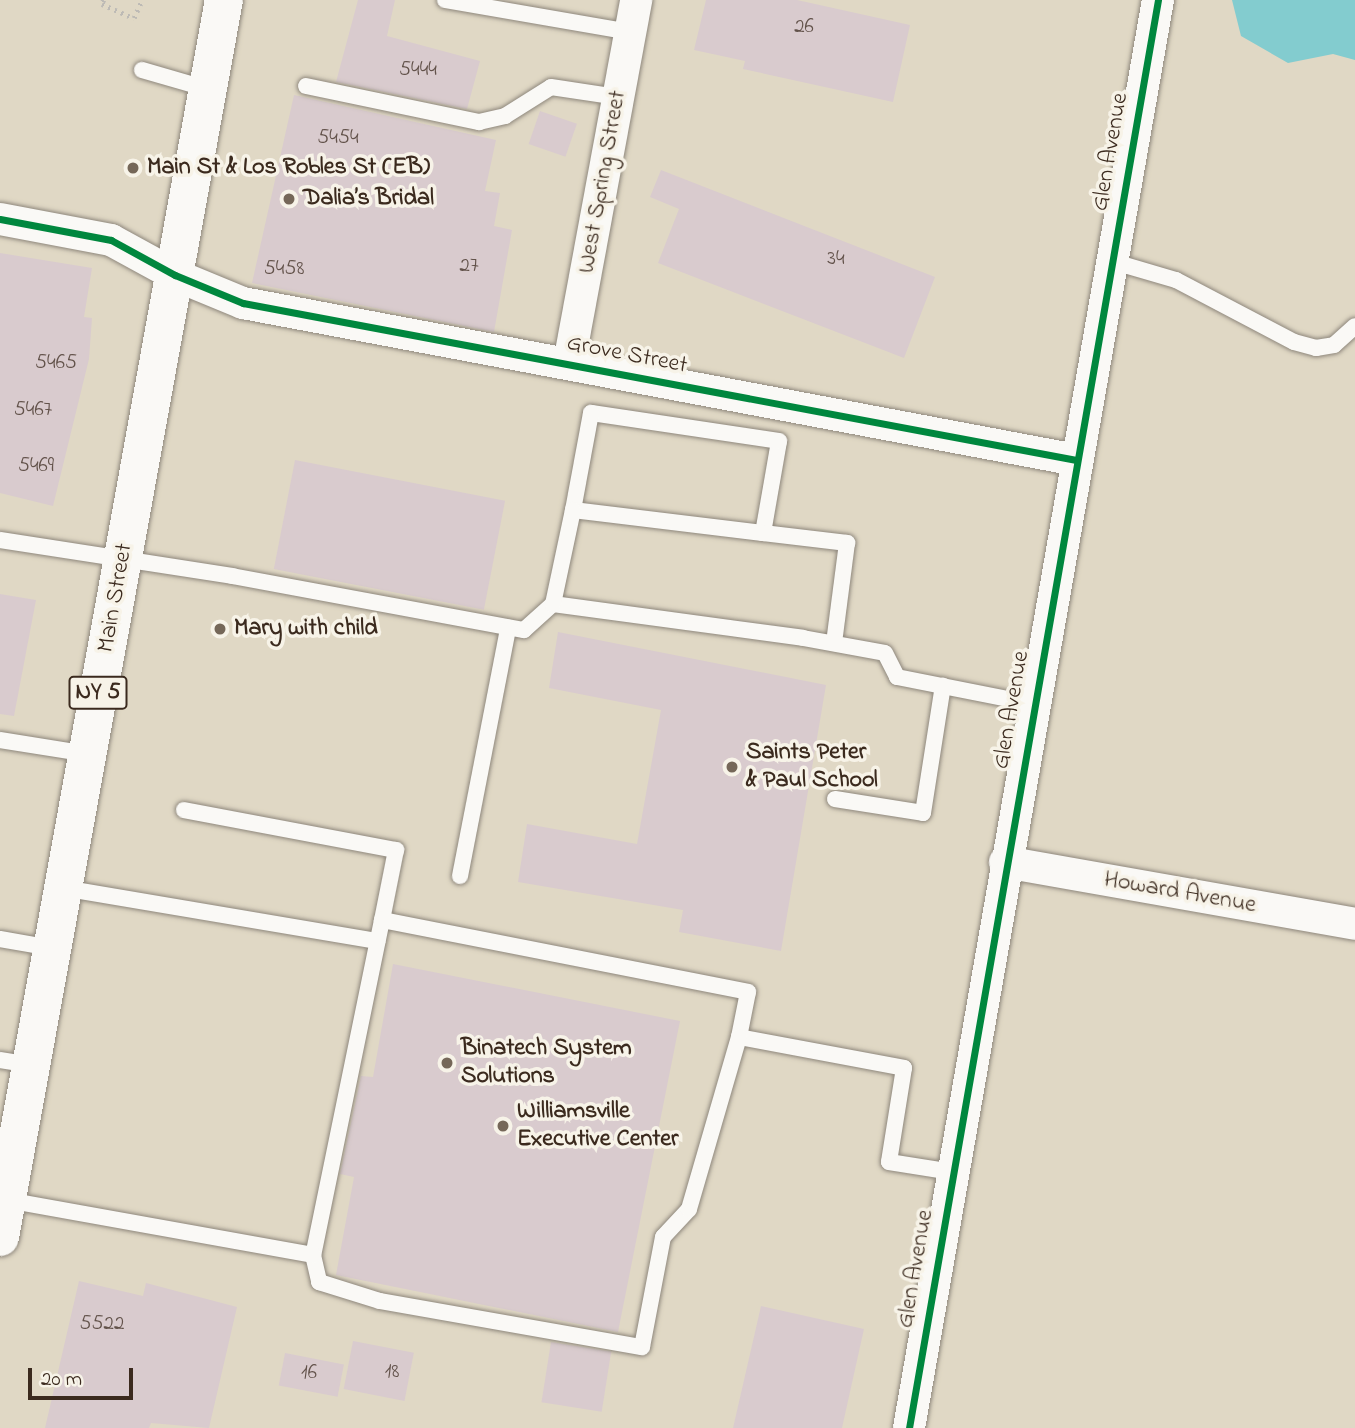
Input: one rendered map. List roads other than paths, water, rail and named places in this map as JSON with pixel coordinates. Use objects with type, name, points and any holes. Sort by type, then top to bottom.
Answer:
[{"type":"main road","name":"Main Street","points":[[0,1237],[7,1200],[15,1063],[52,948],[224,0]]},
{"type":"street","name":"West Spring Street","points":[[569,363],[636,0]]},
{"type":"street","name":"Glen Avenue","points":[[909,1428],[1004,862],[1158,0]]},
{"type":"street","name":"Grove Street","points":[[0,219],[111,240],[175,275],[243,303],[1076,460]]},
{"type":"street","name":"Howard Avenue","points":[[1004,862],[1355,924]]},
{"type":"lane","points":[[444,0],[630,32]]},
{"type":"lane","points":[[142,69],[208,89]]},
{"type":"lane","points":[[306,86],[478,122],[505,116],[551,87],[618,97]]},
{"type":"lane","points":[[1111,261],[1176,280],[1294,342],[1316,348],[1334,345],[1355,326]]},
{"type":"lane","points":[[0,540],[123,558],[524,630],[553,604],[591,413],[779,441],[764,533]]},
{"type":"lane","points":[[573,510],[847,543],[834,643]]},
{"type":"lane","points":[[553,604],[834,643],[885,653],[897,677],[1033,704]]},
{"type":"lane","points":[[460,876],[508,628]]},
{"type":"lane","points":[[835,799],[923,813],[943,687]]},
{"type":"lane","points":[[0,740],[87,754]]},
{"type":"lane","points":[[184,810],[396,850],[313,1255],[320,1282],[380,1301],[642,1347],[663,1237],[689,1209],[739,1037],[748,992],[382,920]]},
{"type":"lane","points":[[63,888],[378,941]]},
{"type":"lane","points":[[0,939],[52,948]]},
{"type":"lane","points":[[739,1037],[904,1068],[889,1163],[952,1172]]},
{"type":"lane","points":[[7,1200],[313,1255]]},
{"type":"water","points":[[1232,0],[1355,0],[1355,60],[1333,54],[1288,63],[1241,36]]},
{"type":"place","name":"Main St & Los Robles St (EB)","points":[[133,168]]},
{"type":"place","name":"Dalia’s Bridal","points":[[289,199]]},
{"type":"place","name":"Mary with child","points":[[220,629]]},
{"type":"place","name":"Saints Peter & Paul School","points":[[732,767]]},
{"type":"place","name":"Binatech System Solutions","points":[[447,1063]]},
{"type":"place","name":"Williamsville Executive Center","points":[[503,1126]]}]
